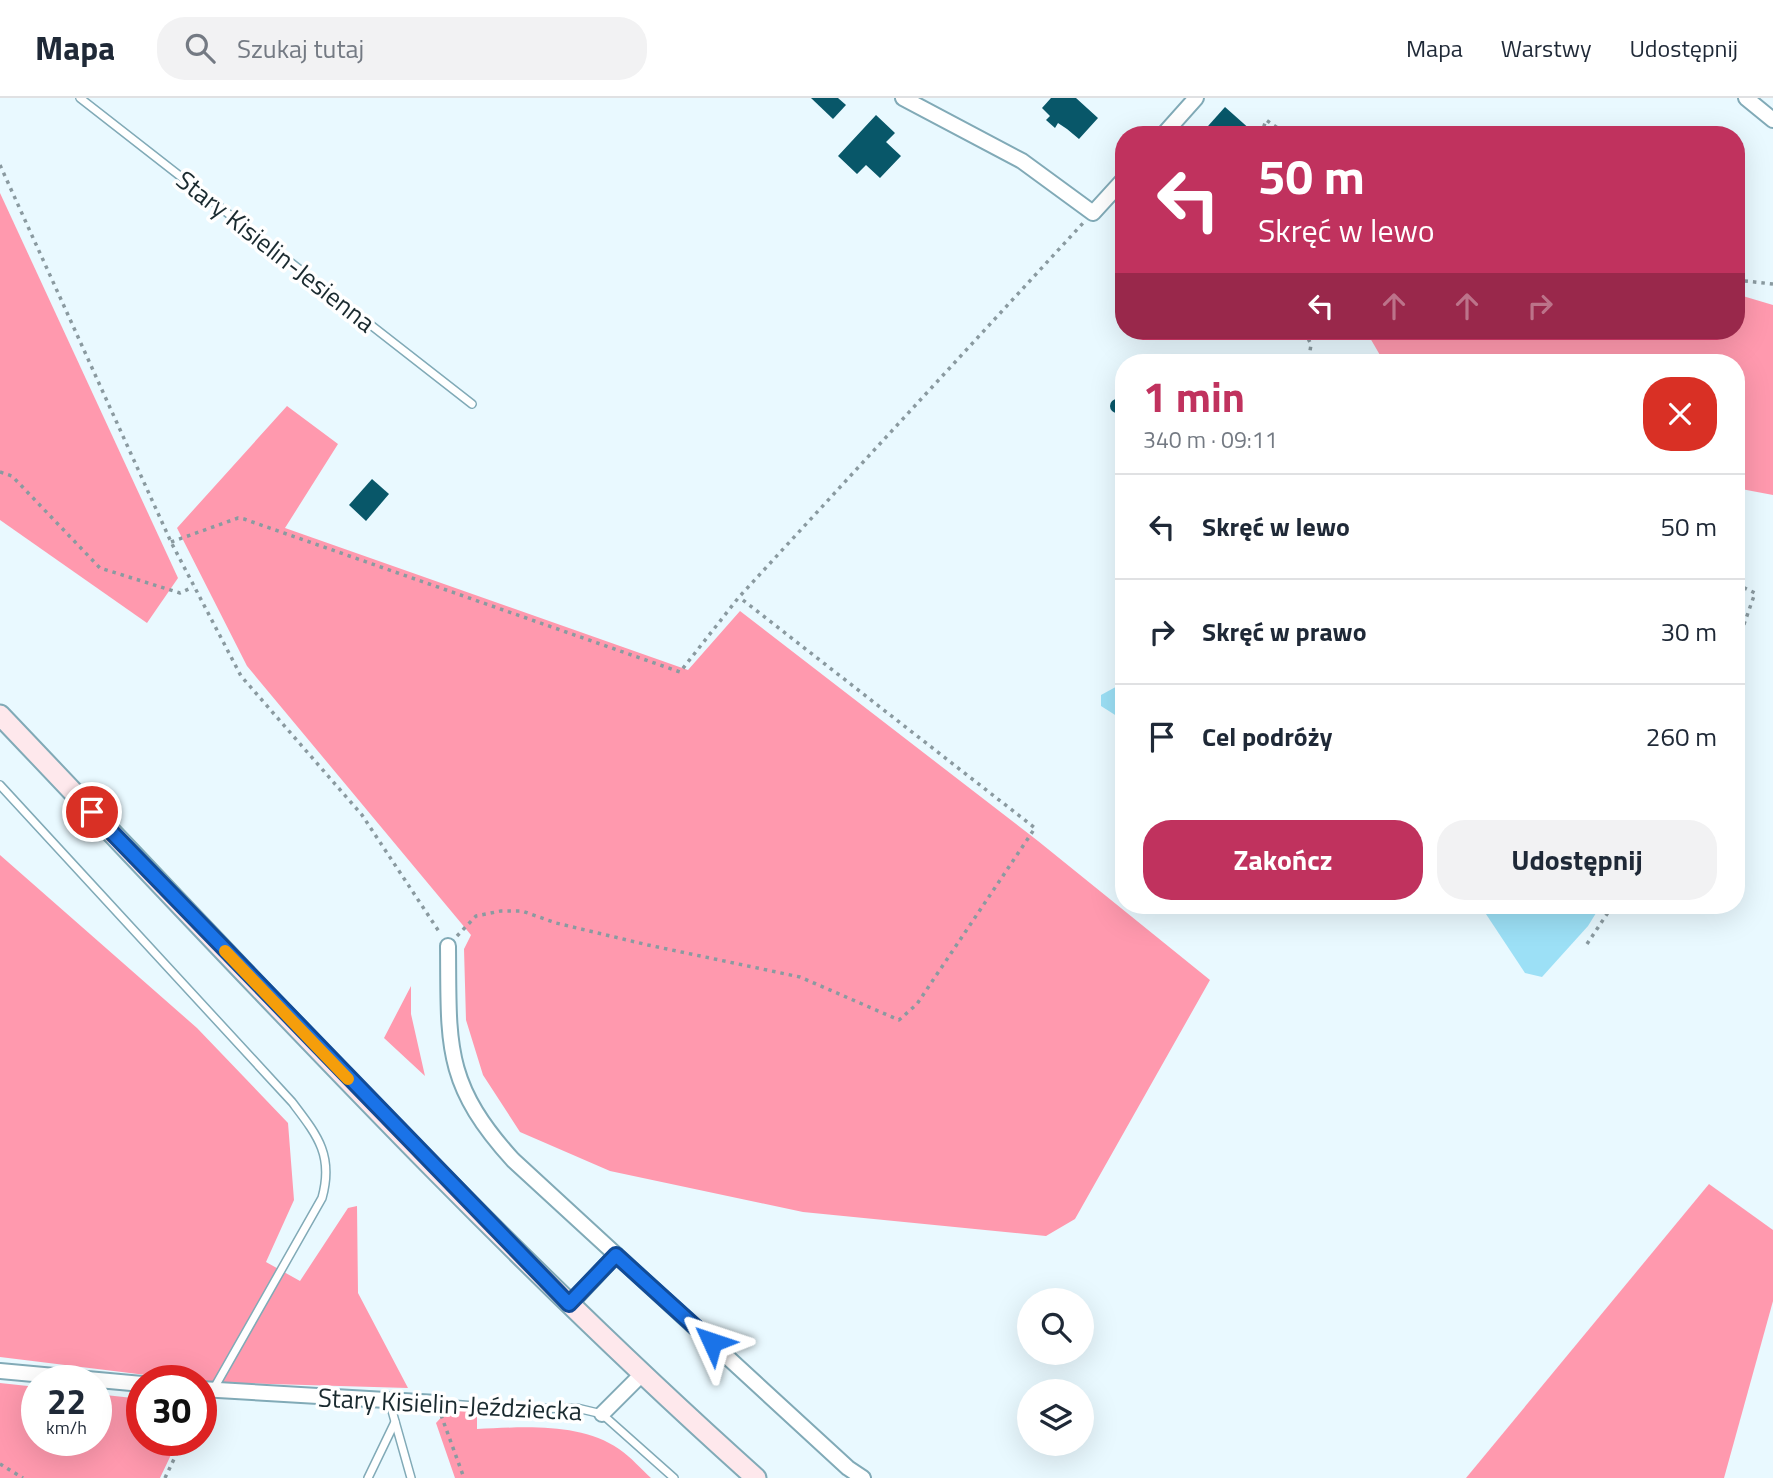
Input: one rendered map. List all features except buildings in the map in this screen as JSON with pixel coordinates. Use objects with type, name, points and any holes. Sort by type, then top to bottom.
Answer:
[{"type":"main road","points":[[0,715],[294,1024],[569,1304],[641,1375],[756,1478]]},
{"type":"street","points":[[903,98],[1022,161],[1093,213],[1115,189]]},
{"type":"street","points":[[1171,126],[1196,98]]},
{"type":"street","points":[[1746,98],[1773,120]]},
{"type":"street","points":[[448,946],[449,1038],[457,1077],[472,1108],[513,1160],[848,1468],[863,1478]]},
{"type":"street","points":[[569,1304],[616,1255]]},
{"type":"street","points":[[0,1371],[126,1383]]},
{"type":"street","points":[[602,1414],[641,1375]]},
{"type":"street","name":"Stary Kisielin-Jeździecka","points":[[217,1390],[437,1403]]},
{"type":"lane","name":"Stary Kisielin-Jesienna","points":[[80,98],[472,404]]},
{"type":"lane","points":[[0,785],[292,1102],[321,1140],[328,1177],[322,1198],[217,1373]]},
{"type":"lane","points":[[388,1399],[411,1478]]},
{"type":"lane","name":"Stary Kisielin-Jeździecka","points":[[437,1403],[512,1409],[578,1408],[602,1414],[674,1478]]},
{"type":"lane","points":[[368,1478],[395,1422]]},
{"type":"path","points":[[0,165],[171,542],[241,676],[362,815],[448,946],[476,916],[501,911],[522,911],[556,923],[648,945],[800,977],[899,1020],[917,1003],[1035,828],[739,597]]},
{"type":"path","points":[[171,542],[238,518],[244,519],[680,672],[739,597],[1093,213]]},
{"type":"path","points":[[1745,282],[1773,284]]},
{"type":"path","points":[[0,472],[12,476],[100,568],[180,593],[193,587]]},
{"type":"path","points":[[1745,588],[1755,593],[1745,621]]},
{"type":"path","points":[[1587,944],[1607,914]]},
{"type":"path","points":[[437,1403],[464,1478]]},
{"type":"path","points":[[165,1478],[175,1456]]},
{"type":"path","points":[[0,1464],[23,1478]]},
{"type":"shaded area","points":[[0,193],[178,578],[147,623],[0,520]]},
{"type":"shaded area","points":[[1745,297],[1773,305],[1773,495],[1745,490],[1745,354],[1379,354],[1371,340],[1745,340]]},
{"type":"shaded area","points":[[287,406],[338,444],[285,528],[688,670],[740,611],[1038,841],[1115,903],[1115,914],[1128,914],[1210,980],[1075,1219],[1046,1236],[803,1212],[610,1171],[520,1132],[483,1075],[466,1020],[464,949],[471,935],[247,666],[177,528]]},
{"type":"shaded area","points":[[0,855],[197,1028],[288,1123],[294,1200],[266,1262],[300,1281],[348,1208],[357,1206],[358,1293],[408,1388],[217,1382],[217,1365],[126,1365],[126,1373],[112,1371],[112,1365],[65,1365],[0,1357]]},
{"type":"shaded area","points":[[411,986],[411,1014],[425,1076],[384,1038]]},
{"type":"shaded area","points":[[1709,1184],[1773,1230],[1773,1301],[1724,1478],[1466,1478]]},
{"type":"shaded area","points":[[0,1383],[21,1385],[21,1456],[112,1456],[112,1396],[126,1397],[126,1456],[170,1456],[160,1478],[0,1478]]},
{"type":"shaded area","points":[[448,1410],[477,1411],[477,1429],[550,1428],[587,1434],[619,1449],[651,1478],[455,1478],[436,1423]]},
{"type":"water","points":[[1115,687],[1115,715],[1101,706],[1101,695]]},
{"type":"water","points":[[1486,914],[1595,914],[1542,977],[1525,973]]},
{"type":"slow traffic","points":[[225,951],[348,1079]]},
{"type":"route","points":[[92,812],[294,1024],[569,1304],[616,1255],[712,1342]]}]
